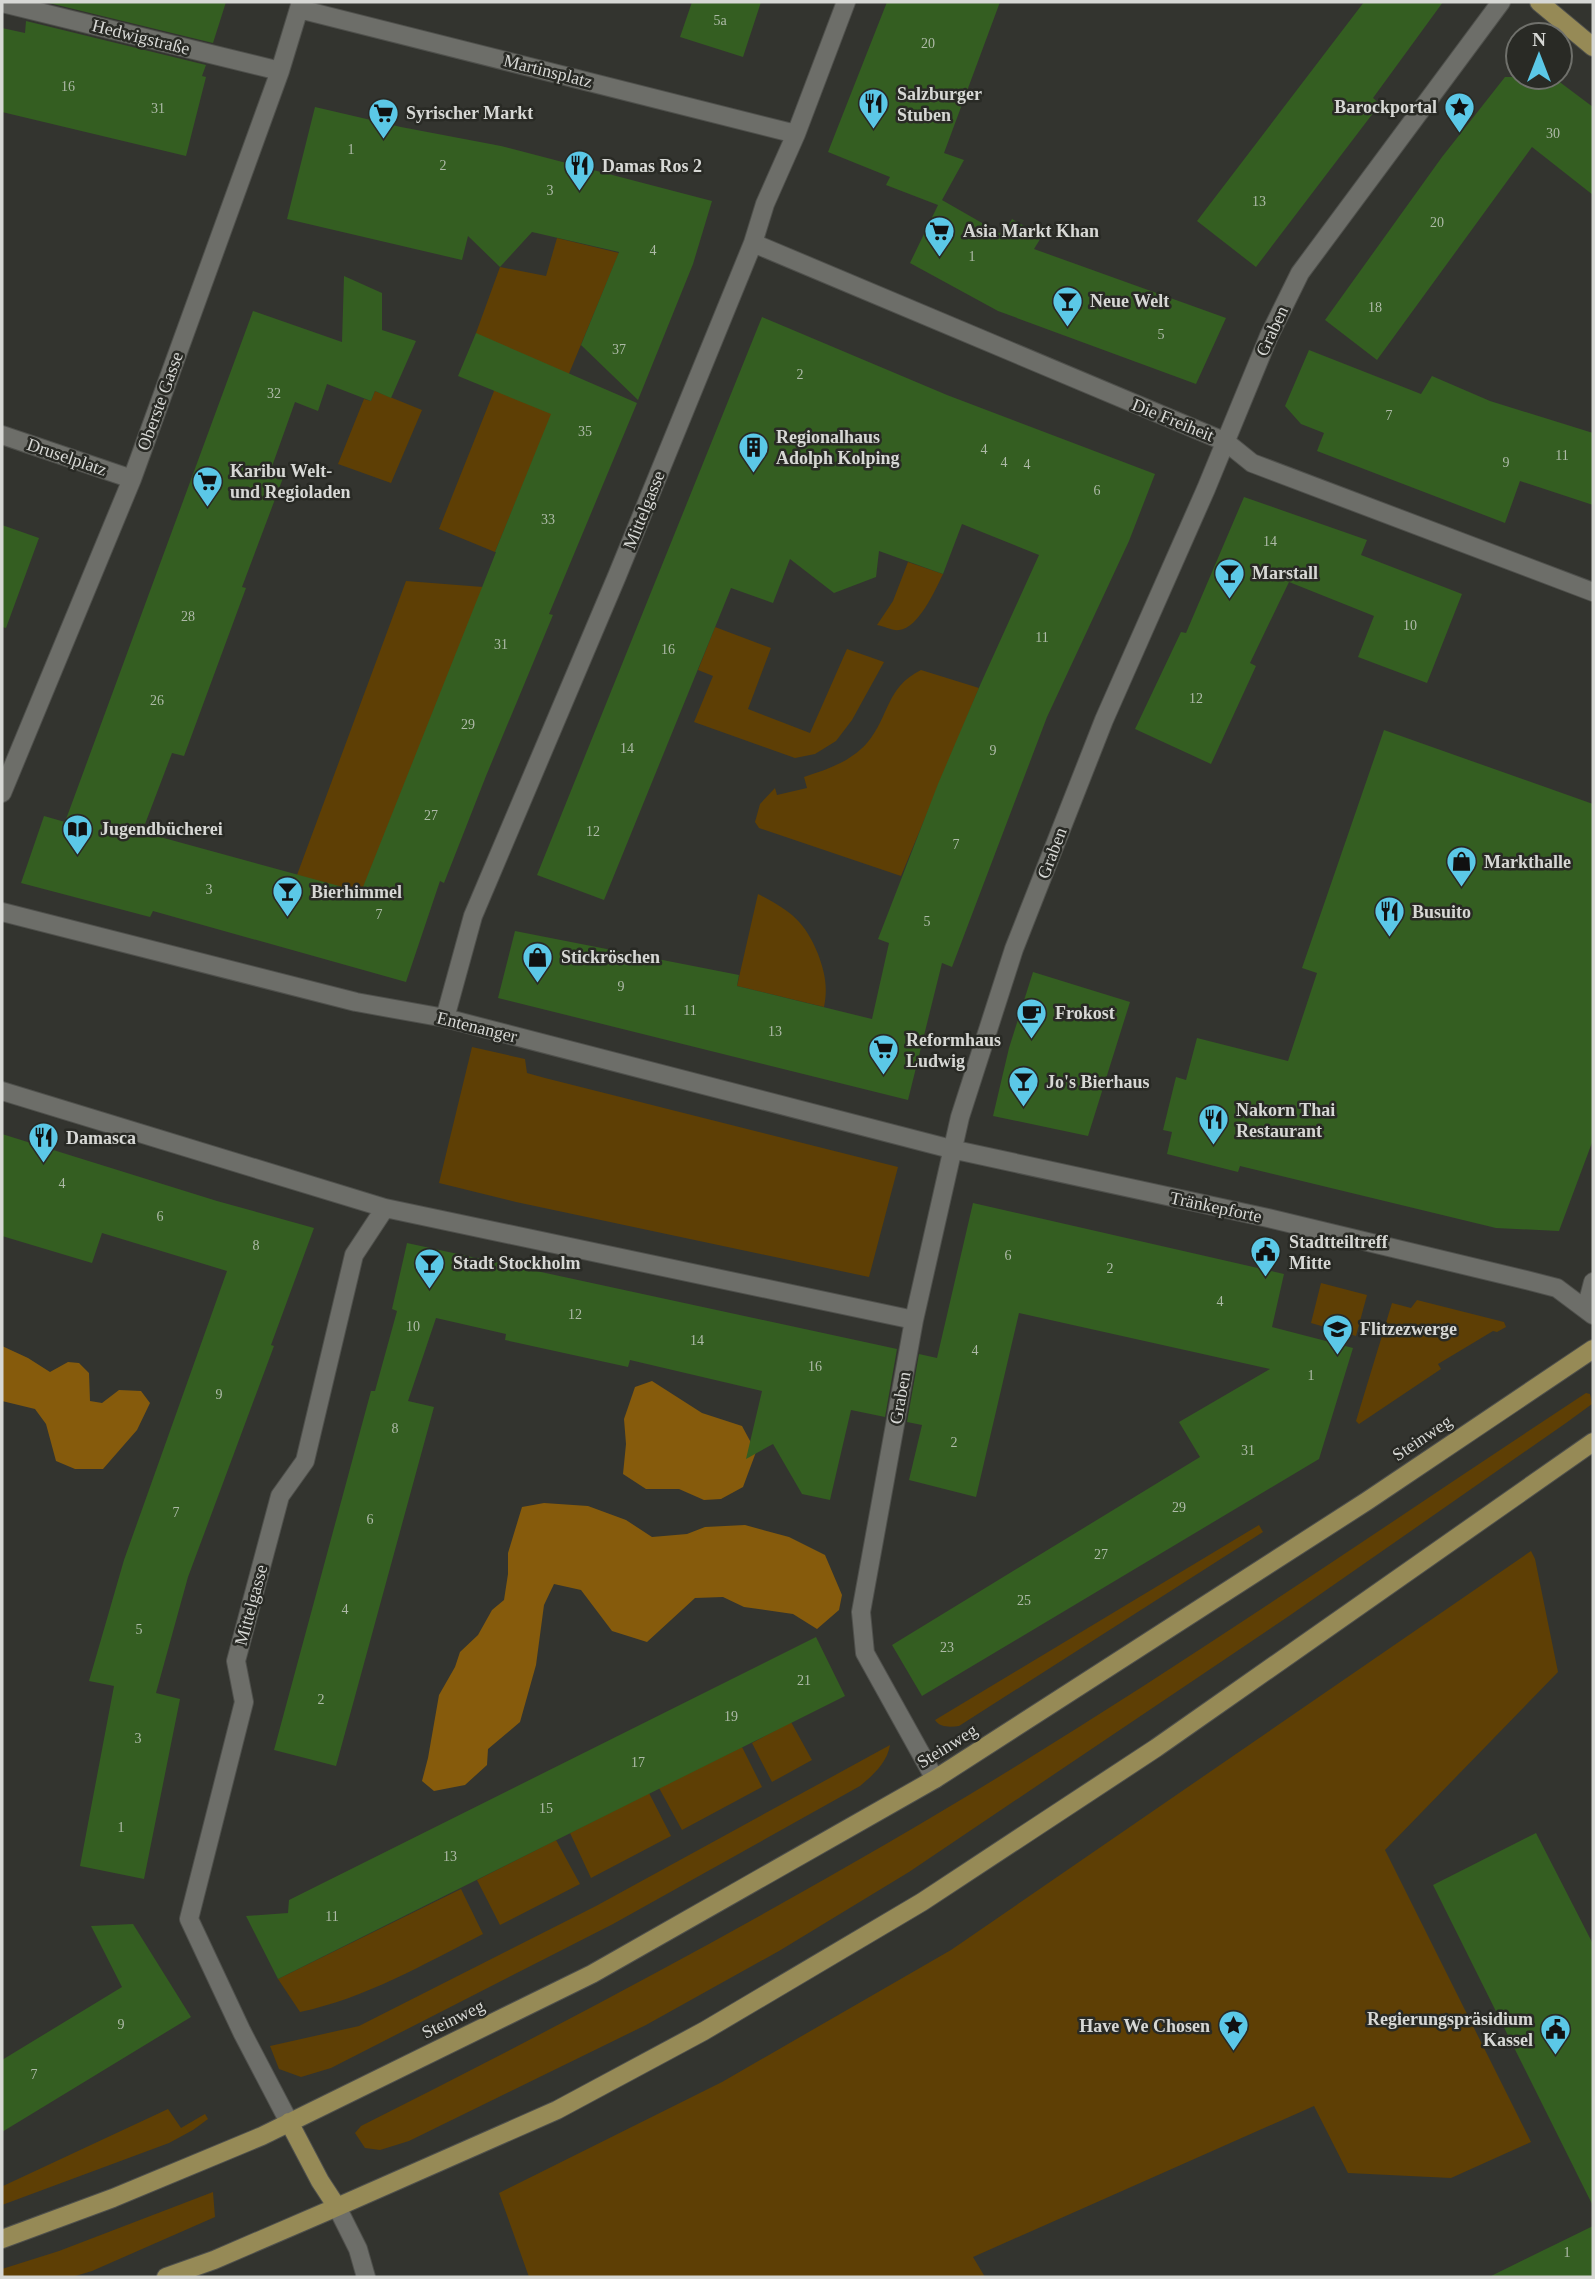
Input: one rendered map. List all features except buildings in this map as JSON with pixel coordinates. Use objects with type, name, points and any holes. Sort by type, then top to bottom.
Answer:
[{"type":"main road","points":[[1539,2],[1593,47]]},
{"type":"main road","name":"Steinweg","points":[[2,2239],[113,2198],[262,2136],[592,1974],[935,1779],[1367,1501],[1593,1349]]},
{"type":"main road","points":[[166,2277],[214,2260],[556,2110],[704,2031],[922,1902],[1156,1748],[1593,1442]]},
{"type":"main road","points":[[289,2122],[337,2207]]},
{"type":"street","name":"Mittelgasse","points":[[445,1018],[473,916],[617,576],[753,243],[765,204],[796,134],[846,2]]},
{"type":"street","name":"Graben","points":[[935,1779],[865,1653],[861,1612],[914,1320],[960,1117],[1022,929],[1104,720],[1226,442],[1269,336],[1300,273],[1501,2]]},
{"type":"street","name":"Hedwigstraße","points":[[2,3],[280,71]]},
{"type":"street","name":"Martinsplatz","points":[[300,5],[796,134]]},
{"type":"street","name":"Oberste Gasse","points":[[2,793],[132,479],[280,71],[300,5]]},
{"type":"street","name":"Die Freiheit","points":[[753,243],[1226,442],[1252,463],[1593,592]]},
{"type":"street","name":"Druselplatz","points":[[2,435],[132,479]]},
{"type":"street","name":"Entenanger","points":[[2,912],[356,1002],[445,1018],[951,1149]]},
{"type":"street","points":[[2,1091],[385,1208],[914,1320]]},
{"type":"street","name":"Tränkepforte","points":[[951,1149],[1268,1218],[1517,1277],[1557,1288],[1589,1312]]},
{"type":"street","name":"Mittelgasse","points":[[289,2122],[189,1919],[244,1702],[236,1661],[280,1496],[305,1461],[354,1255],[385,1208]]},
{"type":"street","points":[[1589,1312],[1593,1282]]},
{"type":"street","points":[[337,2207],[358,2249],[366,2277]]},
{"type":"shaded area","points":[[557,238],[619,253],[495,552],[439,529],[494,391],[476,333],[500,267],[546,276]]},
{"type":"shaded area","points":[[375,391],[422,410],[391,483],[338,464],[364,399],[371,401]]},
{"type":"shaded area","points":[[908,562],[943,574],[926,607],[913,623],[899,630],[877,625],[893,601]]},
{"type":"shaded area","points":[[406,581],[483,587],[372,906],[297,875]]},
{"type":"shaded area","points":[[715,627],[771,648],[748,709],[810,733],[847,649],[884,662],[852,720],[836,741],[815,754],[795,758],[694,722],[713,676],[698,670]]},
{"type":"shaded area","points":[[921,670],[979,688],[901,876],[759,828],[755,822],[760,804],[775,788],[777,795],[807,788],[804,777],[838,764],[860,750],[874,733],[894,694],[909,677]]},
{"type":"shaded area","points":[[758,894],[787,911],[808,933],[824,974],[824,1007],[737,986]]},
{"type":"shaded area","points":[[472,1047],[525,1059],[527,1073],[898,1167],[869,1277],[516,1202],[439,1183]]},
{"type":"shaded area","points":[[1321,1283],[1367,1295],[1356,1336],[1311,1323]]},
{"type":"shaded area","points":[[1417,1300],[1504,1322],[1506,1327],[1497,1332],[1493,1331],[1438,1364],[1441,1369],[1359,1424],[1356,1421],[1392,1303],[1411,1308]]},
{"type":"shaded area","points":[[2,1346],[50,1372],[68,1362],[79,1363],[89,1373],[90,1401],[102,1403],[119,1390],[141,1391],[150,1403],[137,1430],[103,1469],[75,1469],[56,1461],[46,1424],[35,1409],[2,1401]]},
{"type":"shaded area","points":[[652,1381],[702,1413],[742,1426],[756,1452],[743,1487],[721,1499],[704,1500],[679,1489],[646,1489],[623,1474],[626,1444],[624,1419],[635,1387]]},
{"type":"shaded area","points":[[1586,1393],[1590,1394],[1592,1404],[1289,1616],[909,1872],[779,1951],[646,2025],[409,2141],[380,2150],[365,2148],[355,2133],[361,2126],[691,1954],[975,1791],[1152,1681]]},
{"type":"shaded area","points":[[544,1503],[588,1506],[626,1520],[652,1537],[687,1534],[705,1527],[745,1525],[789,1537],[825,1555],[842,1595],[839,1610],[817,1629],[793,1614],[744,1607],[723,1597],[695,1598],[647,1642],[612,1631],[581,1590],[554,1584],[544,1605],[536,1665],[520,1722],[488,1749],[487,1765],[465,1785],[434,1791],[422,1781],[439,1695],[460,1652],[478,1635],[492,1610],[504,1600],[508,1553],[522,1507]]},
{"type":"shaded area","points":[[1259,1525],[1263,1532],[959,1726],[943,1726],[935,1720]]},
{"type":"shaded area","points":[[1531,1551],[1535,1559],[1558,1672],[1385,1850],[1531,2142],[1451,2178],[1348,2173],[1314,2106],[973,2257],[985,2277],[529,2277],[499,2193],[722,2082],[951,1950]]},
{"type":"shaded area","points":[[791,1722],[812,1760],[772,1782],[752,1743]]},
{"type":"shaded area","points":[[890,1745],[883,1763],[860,1786],[613,1924],[331,2068],[301,2077],[279,2069],[270,2046],[359,2026],[596,1906]]},
{"type":"shaded area","points":[[742,1747],[762,1787],[682,1830],[659,1788]]},
{"type":"shaded area","points":[[649,1793],[671,1836],[591,1878],[570,1833]]},
{"type":"shaded area","points":[[556,1840],[580,1884],[500,1925],[477,1880]]},
{"type":"shaded area","points":[[461,1889],[483,1934],[417,1968],[348,1998],[300,2012],[278,1979]]},
{"type":"shaded area","points":[[168,2109],[181,2128],[205,2114],[208,2119],[169,2143],[2,2205],[3,2186]]},
{"type":"shaded area","points":[[213,2192],[215,2217],[92,2271],[72,2277],[2,2277],[2,2269],[59,2251]]},
{"type":"place","name":"Salzburger Stuben","points":[[874,131]]},
{"type":"place","name":"Barockportal","points":[[1460,134]]},
{"type":"place","name":"Syrischer Markt","points":[[383,140]]},
{"type":"place","name":"Damas Ros 2","points":[[579,193]]},
{"type":"place","name":"Asia Markt Khan","points":[[940,258]]},
{"type":"place","name":"Neue Welt","points":[[1067,328]]},
{"type":"place","name":"Regionalhaus Adolph Kolping","points":[[753,474]]},
{"type":"place","name":"Karibu Welt- und Regioladen","points":[[207,508]]},
{"type":"place","name":"Marstall","points":[[1229,600]]},
{"type":"place","name":"Jugendbücherei","points":[[77,856]]},
{"type":"place","name":"Markthalle","points":[[1461,889]]},
{"type":"place","name":"Bierhimmel","points":[[288,919]]},
{"type":"place","name":"Busuito","points":[[1389,939]]},
{"type":"place","name":"Stickröschen","points":[[538,984]]},
{"type":"place","name":"Frokost","points":[[1032,1040]]},
{"type":"place","name":"Reformhaus Ludwig","points":[[883,1077]]},
{"type":"place","name":"Jo's Bierhaus","points":[[1023,1109]]},
{"type":"place","name":"Nakorn Thai Restaurant","points":[[1213,1147]]},
{"type":"place","name":"Damasca","points":[[43,1165]]},
{"type":"place","name":"Stadtteiltreff Mitte","points":[[1266,1279]]},
{"type":"place","name":"Stadt Stockholm","points":[[430,1290]]},
{"type":"place","name":"Flitzezwerge","points":[[1337,1356]]},
{"type":"place","name":"Have We Chosen","points":[[1233,2053]]},
{"type":"place","name":"Regierungspräsidium Kassel","points":[[1556,2056]]}]
